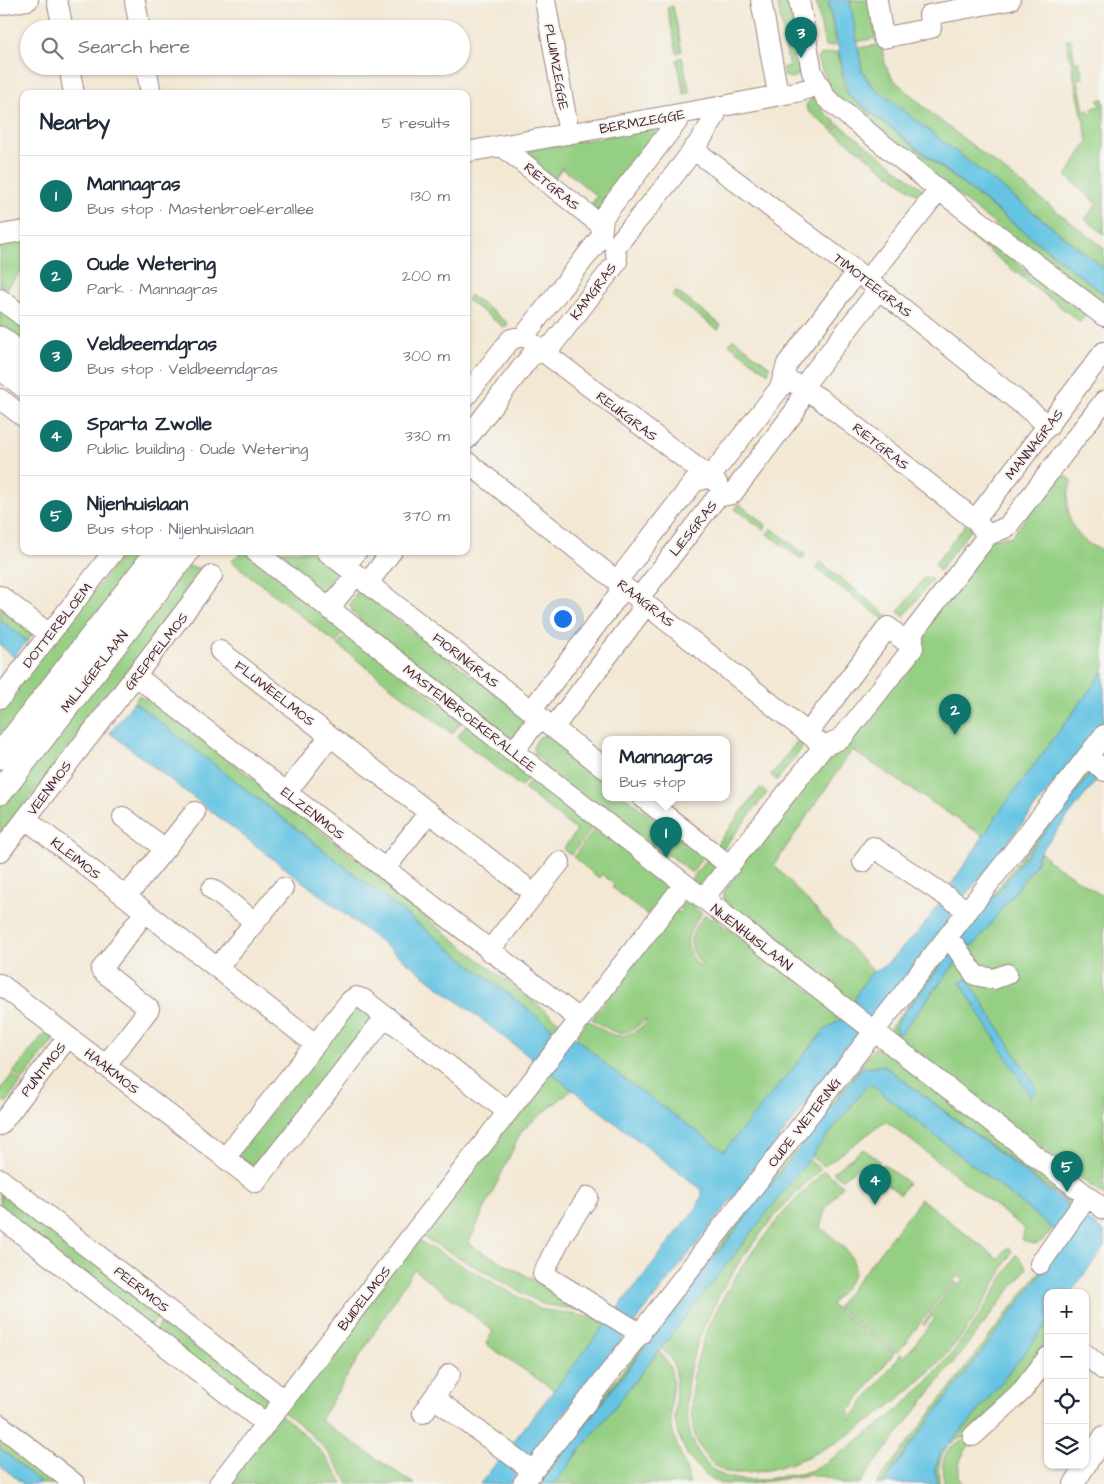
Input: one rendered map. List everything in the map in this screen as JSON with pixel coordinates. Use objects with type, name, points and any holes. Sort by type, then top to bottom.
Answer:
[{"type":"main road","points":[[0,339],[20,355]]},
{"type":"main road","points":[[0,366],[20,382]]},
{"type":"main road","name":"MILLIGERLAAN","points":[[0,756],[156,555]]},
{"type":"main road","name":"MILLIGERLAAN","points":[[0,792],[184,555]]},
{"type":"street","points":[[0,5],[28,0]]},
{"type":"street","points":[[57,0],[60,20]]},
{"type":"street","name":"PLUIMZEGGE","points":[[545,0],[570,134]]},
{"type":"street","points":[[761,0],[778,94]]},
{"type":"street","points":[[799,0],[812,72],[817,85],[836,108],[939,190],[1104,316]]},
{"type":"street","points":[[877,0],[884,38],[931,28],[929,15],[1010,0]]},
{"type":"street","points":[[135,1],[138,20]]},
{"type":"street","points":[[71,75],[73,90]]},
{"type":"street","points":[[148,75],[150,90]]},
{"type":"street","name":"BERMZEGGE","points":[[470,151],[683,114],[801,91],[817,85]]},
{"type":"street","name":"KAMGRAS","points":[[470,391],[511,339],[524,336],[606,237],[693,149],[717,116],[718,107]]},
{"type":"street","name":"KAMGRAS","points":[[470,435],[530,357],[553,344],[617,262],[606,237],[603,217],[683,114]]},
{"type":"street","name":"RIETGRAS","points":[[502,146],[606,237]]},
{"type":"street","name":"TIMOTEEGRAS","points":[[693,149],[868,280],[1049,426]]},
{"type":"street","name":"LIESGRAS","points":[[541,719],[618,596],[620,577],[694,482],[710,477],[780,388],[787,364],[868,280],[939,190]]},
{"type":"street","points":[[0,235],[20,232]]},
{"type":"street","name":"LIESGRAS","points":[[513,752],[541,719],[640,613],[642,594],[717,497],[732,494],[795,411],[808,380],[868,280]]},
{"type":"street","points":[[0,298],[20,314]]},
{"type":"street","name":"REUKGRAS","points":[[524,336],[732,494]]},
{"type":"street","name":"MANNAGRAS","points":[[703,899],[824,746],[842,738],[913,648],[913,632],[1049,426],[1104,352]]},
{"type":"street","name":"RIETGRAS","points":[[784,375],[803,390],[819,398],[982,528]]},
{"type":"street","points":[[0,398],[20,414]]},
{"type":"street","name":"MANNAGRAS","points":[[982,528],[1007,528],[1104,401]]},
{"type":"street","name":"RAAIGRAS","points":[[470,464],[824,746]]},
{"type":"street","name":"DOTTERBLOEM","points":[[0,698],[7,675],[50,634],[111,555]]},
{"type":"street","name":"MASTENBROEKERALLEE","points":[[260,555],[684,885]]},
{"type":"street","name":"FIORINGRAS","points":[[333,555],[356,569],[602,766]]},
{"type":"street","points":[[329,608],[356,569],[384,555]]},
{"type":"street","name":"GREPPELMOS","points":[[98,724],[212,576]]},
{"type":"street","points":[[0,596],[50,634]]},
{"type":"street","points":[[808,733],[888,628],[913,648]]},
{"type":"street","name":"FLUWEELMOS","points":[[220,651],[524,885]]},
{"type":"street","name":"ELZENMOS","points":[[136,676],[489,951],[574,1026]]},
{"type":"street","name":"VEENMOS","points":[[0,852],[98,724]]},
{"type":"street","name":"OUDE WETERING","points":[[450,1374],[428,1406],[506,1451],[527,1473],[627,1325],[864,1024],[955,947],[958,903],[1088,756],[1104,735]]},
{"type":"street","points":[[286,792],[330,736]]},
{"type":"street","points":[[1088,756],[1104,771]]},
{"type":"street","points":[[647,801],[730,866]]},
{"type":"street","points":[[126,897],[195,812]]},
{"type":"street","points":[[385,869],[429,812]]},
{"type":"street","points":[[122,817],[164,848]]},
{"type":"street","name":"KLEIMOS","points":[[26,819],[315,1044]]},
{"type":"street","points":[[863,862],[873,847],[958,903]]},
{"type":"street","points":[[489,951],[560,862]]},
{"type":"street","points":[[225,1158],[315,1044],[350,1001],[356,997],[363,999],[386,1016],[508,1112],[684,885]]},
{"type":"street","name":"NIJENHUISLAAN","points":[[684,885],[864,1024],[1083,1203],[1104,1209]]},
{"type":"street","points":[[217,968],[282,888]]},
{"type":"street","points":[[212,889],[255,922]]},
{"type":"street","points":[[105,1066],[149,1009],[101,970],[145,912]]},
{"type":"street","points":[[955,947],[975,975],[981,978],[994,979],[1007,974]]},
{"type":"street","name":"HAAKMOS","points":[[0,984],[256,1182],[386,1016]]},
{"type":"street","name":"PUNTMOS","points":[[0,1125],[68,1037]]},
{"type":"street","name":"BUIDELMOS","points":[[219,1484],[508,1112]]},
{"type":"street","name":"PEERMOS","points":[[0,1179],[284,1400]]},
{"type":"street","points":[[588,1197],[562,1235],[543,1274],[627,1325]]},
{"type":"street","points":[[1040,1264],[1083,1203]]},
{"type":"street","points":[[0,1217],[266,1424]]},
{"type":"street","points":[[1089,1357],[1104,1370]]},
{"type":"street","points":[[973,1436],[1022,1391],[1044,1362]]},
{"type":"street","points":[[0,1425],[75,1484]]},
{"type":"street","points":[[1074,1484],[1104,1436]]},
{"type":"green space","points":[[777,0],[788,0],[798,54],[793,57],[795,66],[800,67],[799,75],[791,78],[784,76],[782,68],[789,67]]},
{"type":"green space","points":[[816,0],[828,0],[836,45],[825,47]]},
{"type":"green space","points":[[850,0],[874,0],[875,38],[857,42]]},
{"type":"green space","points":[[673,6],[682,51],[677,53],[667,8]]},
{"type":"green space","points":[[1071,39],[1075,62],[1079,61],[1083,78],[1078,79],[1084,110],[1088,109],[1089,113],[1093,112],[1092,108],[1100,106],[1098,100],[1103,99],[1104,234],[1085,219],[1097,204],[1066,176],[1088,141],[1066,40]]},
{"type":"green space","points":[[877,45],[882,49],[886,67],[892,78],[932,114],[1104,248],[1104,268],[872,86],[862,70],[858,48]]},
{"type":"green space","points":[[838,52],[845,89],[849,96],[1104,294],[1104,309],[837,102],[817,59],[820,55]]},
{"type":"green space","points":[[682,57],[690,93],[684,94],[677,59]]},
{"type":"green space","points":[[812,98],[816,99],[822,110],[837,123],[832,130],[808,111],[806,105]]},
{"type":"green space","points":[[839,124],[866,145],[861,152],[833,131]]},
{"type":"green space","points":[[654,128],[657,132],[600,211],[587,210],[597,196],[562,168],[551,183],[528,157],[529,150]]},
{"type":"green space","points":[[868,146],[896,168],[890,175],[862,153]]},
{"type":"green space","points":[[897,169],[924,190],[920,197],[892,176]]},
{"type":"green space","points":[[966,222],[992,243],[986,249],[960,229]]},
{"type":"green space","points":[[20,240],[20,273],[8,287],[0,288],[0,243]]},
{"type":"green space","points":[[993,243],[1027,270],[1022,277],[988,250]]},
{"type":"green space","points":[[1029,271],[1056,293],[1051,300],[1023,278]]},
{"type":"green space","points":[[676,291],[721,325],[718,330],[672,296]]},
{"type":"green space","points":[[1058,294],[1086,315],[1080,322],[1053,301]]},
{"type":"green space","points":[[470,295],[508,323],[505,328],[470,302]]},
{"type":"green space","points":[[0,308],[20,326],[20,351],[0,335]]},
{"type":"green space","points":[[734,339],[770,367],[768,373],[729,344]]},
{"type":"green space","points":[[1060,473],[1072,480],[1068,503],[1069,513],[1076,532],[1084,540],[1104,551],[1104,671],[983,836],[852,750],[774,865],[874,972],[870,974],[858,1009],[770,941],[724,900],[724,891],[743,866],[739,863],[991,539],[1012,536]]},
{"type":"green space","points":[[739,504],[766,525],[764,530],[735,509]]},
{"type":"green space","points":[[966,524],[972,528],[939,571],[935,564]]},
{"type":"green space","points":[[771,528],[805,554],[802,560],[767,534]]},
{"type":"green space","points":[[122,555],[152,555],[0,751],[0,712],[19,691],[15,687],[48,643],[53,647],[57,641],[53,637],[67,625]]},
{"type":"green space","points":[[239,555],[249,555],[346,630],[336,643],[231,561]]},
{"type":"green space","points":[[271,555],[315,555],[344,576],[332,592],[325,594]]},
{"type":"green space","points":[[820,562],[888,616],[886,621],[815,568]]},
{"type":"green space","points":[[188,566],[200,568],[201,575],[0,837],[0,797]]},
{"type":"green space","points":[[929,577],[932,580],[904,616],[898,612],[924,578]]},
{"type":"green space","points":[[361,592],[527,718],[515,736],[511,737],[357,622],[359,618],[353,613],[350,604],[356,593]]},
{"type":"green space","points":[[0,606],[36,631],[27,641],[0,620]]},
{"type":"green space","points":[[348,632],[462,721],[452,734],[338,645]]},
{"type":"green space","points":[[139,695],[145,700],[148,697],[418,907],[416,910],[563,1025],[558,1033],[134,702]]},
{"type":"green space","points":[[467,724],[531,774],[521,787],[457,737]]},
{"type":"green space","points":[[545,735],[602,778],[602,801],[631,801],[703,856],[692,873],[671,856],[666,855],[662,859],[542,766],[544,763],[535,754],[533,747],[539,737]]},
{"type":"green space","points":[[802,735],[808,740],[777,780],[771,775]]},
{"type":"green space","points":[[1089,770],[1100,775],[960,940],[1037,862],[1040,852],[1047,857],[1046,859],[1104,897],[1104,1196],[892,1033],[890,1028]],"holes":[[[951,952],[958,960],[902,1032],[897,1034],[895,1028],[898,1021]]]},
{"type":"green space","points":[[534,777],[595,824],[571,855],[563,849],[577,831],[524,789]]},
{"type":"green space","points":[[760,788],[767,793],[723,849],[716,845]]},
{"type":"green space","points":[[597,826],[654,870],[651,874],[665,885],[667,890],[647,915],[612,887],[614,884],[602,874],[599,878],[573,857]]},
{"type":"green space","points":[[709,856],[718,863],[707,884],[699,885],[690,881]]},
{"type":"green space","points":[[688,902],[702,913],[692,927],[688,940],[690,952],[700,967],[702,965],[693,951],[691,939],[695,928],[705,915],[712,920],[714,918],[850,1020],[825,1030],[728,1149],[723,1151],[617,1074],[576,1039],[587,1019],[610,1034],[617,1036],[631,1033],[647,1022],[645,1020],[630,1030],[619,1033],[592,1019],[673,908],[679,913],[682,910],[679,908],[683,903]]},
{"type":"green space","points":[[354,1004],[375,1016],[258,1172],[238,1156]]},
{"type":"green space","points":[[46,1031],[53,1035],[53,1041],[23,1080],[13,1073]]},
{"type":"green space","points":[[874,1048],[881,1048],[1049,1176],[1047,1180],[1072,1200],[1071,1205],[883,1065],[861,1068],[801,1146],[799,1144]]},
{"type":"green space","points":[[550,1071],[573,1089],[522,1130],[468,1244],[595,1313],[542,1304],[419,1235]]},
{"type":"green space","points":[[12,1075],[22,1082],[6,1103],[0,1099],[0,1090]]},
{"type":"green space","points":[[869,1083],[1053,1228],[1043,1240],[1032,1244],[1022,1239],[1025,1229],[886,1121],[824,1166],[810,1156]]},
{"type":"green space","points":[[863,1149],[880,1161],[872,1172],[862,1165],[842,1179],[833,1172]]},
{"type":"green space","points":[[793,1151],[795,1153],[651,1338],[649,1336]]},
{"type":"green space","points":[[807,1159],[821,1169],[772,1219],[748,1250],[726,1284],[707,1319],[694,1354],[687,1389],[689,1430],[701,1457],[718,1473],[740,1480],[748,1480],[800,1474],[820,1466],[882,1423],[928,1381],[967,1334],[1016,1254],[1027,1268],[859,1484],[843,1484],[826,1477],[810,1475],[748,1484],[724,1484],[711,1480],[687,1455],[678,1434],[675,1419],[676,1372],[671,1358],[661,1348]]},
{"type":"green space","points":[[883,1164],[908,1183],[900,1194],[875,1175]]},
{"type":"green space","points":[[824,1171],[843,1185],[826,1208],[820,1227],[843,1247],[852,1259],[854,1266],[852,1277],[831,1305],[894,1353],[848,1412],[850,1419],[901,1354],[905,1357],[935,1318],[932,1316],[924,1326],[923,1324],[955,1282],[960,1285],[964,1280],[958,1275],[897,1353],[837,1307],[921,1199],[998,1259],[1007,1248],[1012,1251],[984,1303],[964,1333],[945,1356],[891,1405],[859,1428],[825,1448],[791,1463],[757,1472],[726,1472],[707,1458],[698,1444],[693,1429],[692,1387],[700,1352],[713,1317],[731,1284],[752,1252],[800,1195]]},
{"type":"green space","points":[[0,1184],[163,1310],[149,1328],[0,1212]]},
{"type":"green space","points":[[416,1239],[540,1309],[609,1320],[554,1390],[486,1344],[493,1331],[414,1269],[320,1420],[414,1484],[348,1484],[335,1462],[320,1443],[282,1411]]},
{"type":"green space","points":[[1068,1240],[906,1451],[887,1477],[885,1484],[876,1484],[1039,1272]]},
{"type":"green space","points":[[168,1314],[274,1398],[261,1414],[154,1331]]},
{"type":"green space","points":[[1044,1328],[1044,1350],[967,1437],[952,1442],[947,1447],[940,1461],[940,1484],[937,1484],[935,1469],[940,1454],[969,1423]]},
{"type":"green space","points":[[644,1343],[646,1344],[539,1484],[535,1484]]},
{"type":"green space","points":[[658,1350],[670,1369],[672,1378],[672,1428],[690,1484],[554,1484]]},
{"type":"green space","points":[[280,1414],[316,1446],[330,1463],[343,1484],[226,1484]]},
{"type":"green space","points":[[0,1432],[67,1484],[42,1484],[0,1448]]},
{"type":"green space","points":[[966,1440],[971,1444],[961,1458],[959,1473],[962,1484],[945,1484],[942,1470],[945,1456],[953,1446]]},
{"type":"water","points":[[828,0],[850,0],[862,70],[870,84],[1104,268],[1104,294],[848,94]]},
{"type":"water","points":[[0,620],[27,641],[14,657],[0,645]]},
{"type":"water","points":[[1104,671],[1104,720],[970,890],[960,899],[942,930],[509,1484],[480,1484],[609,1320],[621,1315],[618,1308],[697,1207],[702,1196],[701,1189],[110,733],[134,702],[558,1033],[576,1038],[617,1074],[724,1151],[825,1030],[841,1019],[849,1021],[858,1010],[854,1002],[859,990],[870,974],[884,966],[923,927],[1002,808]]},
{"type":"water","points":[[1090,774],[1097,777],[1096,781],[1040,852],[1035,865],[976,943],[965,950],[960,940]]},
{"type":"water","points":[[951,952],[958,960],[902,1032],[897,1034],[895,1027],[898,1021]]},
{"type":"water","points":[[968,979],[1038,1090],[1030,1096],[960,982]]},
{"type":"water","points":[[883,1065],[1104,1232],[1104,1248],[1073,1289],[1044,1289],[1044,1328],[969,1423],[940,1454],[935,1469],[937,1484],[884,1483],[906,1451],[1067,1240],[869,1083],[554,1484],[539,1484],[861,1068]]},
{"type":"water","points":[[0,1448],[42,1484],[23,1484],[0,1465]]},
{"type":"place","name":"Veldbeemdgras","points":[[801,58]]},
{"type":"place","name":"Oude Wetering","points":[[955,735]]},
{"type":"place","name":"Mannagras","points":[[666,858]]},
{"type":"place","name":"Nijenhuislaan","points":[[1067,1192]]},
{"type":"place","name":"Sparta Zwolle","points":[[875,1205]]}]
